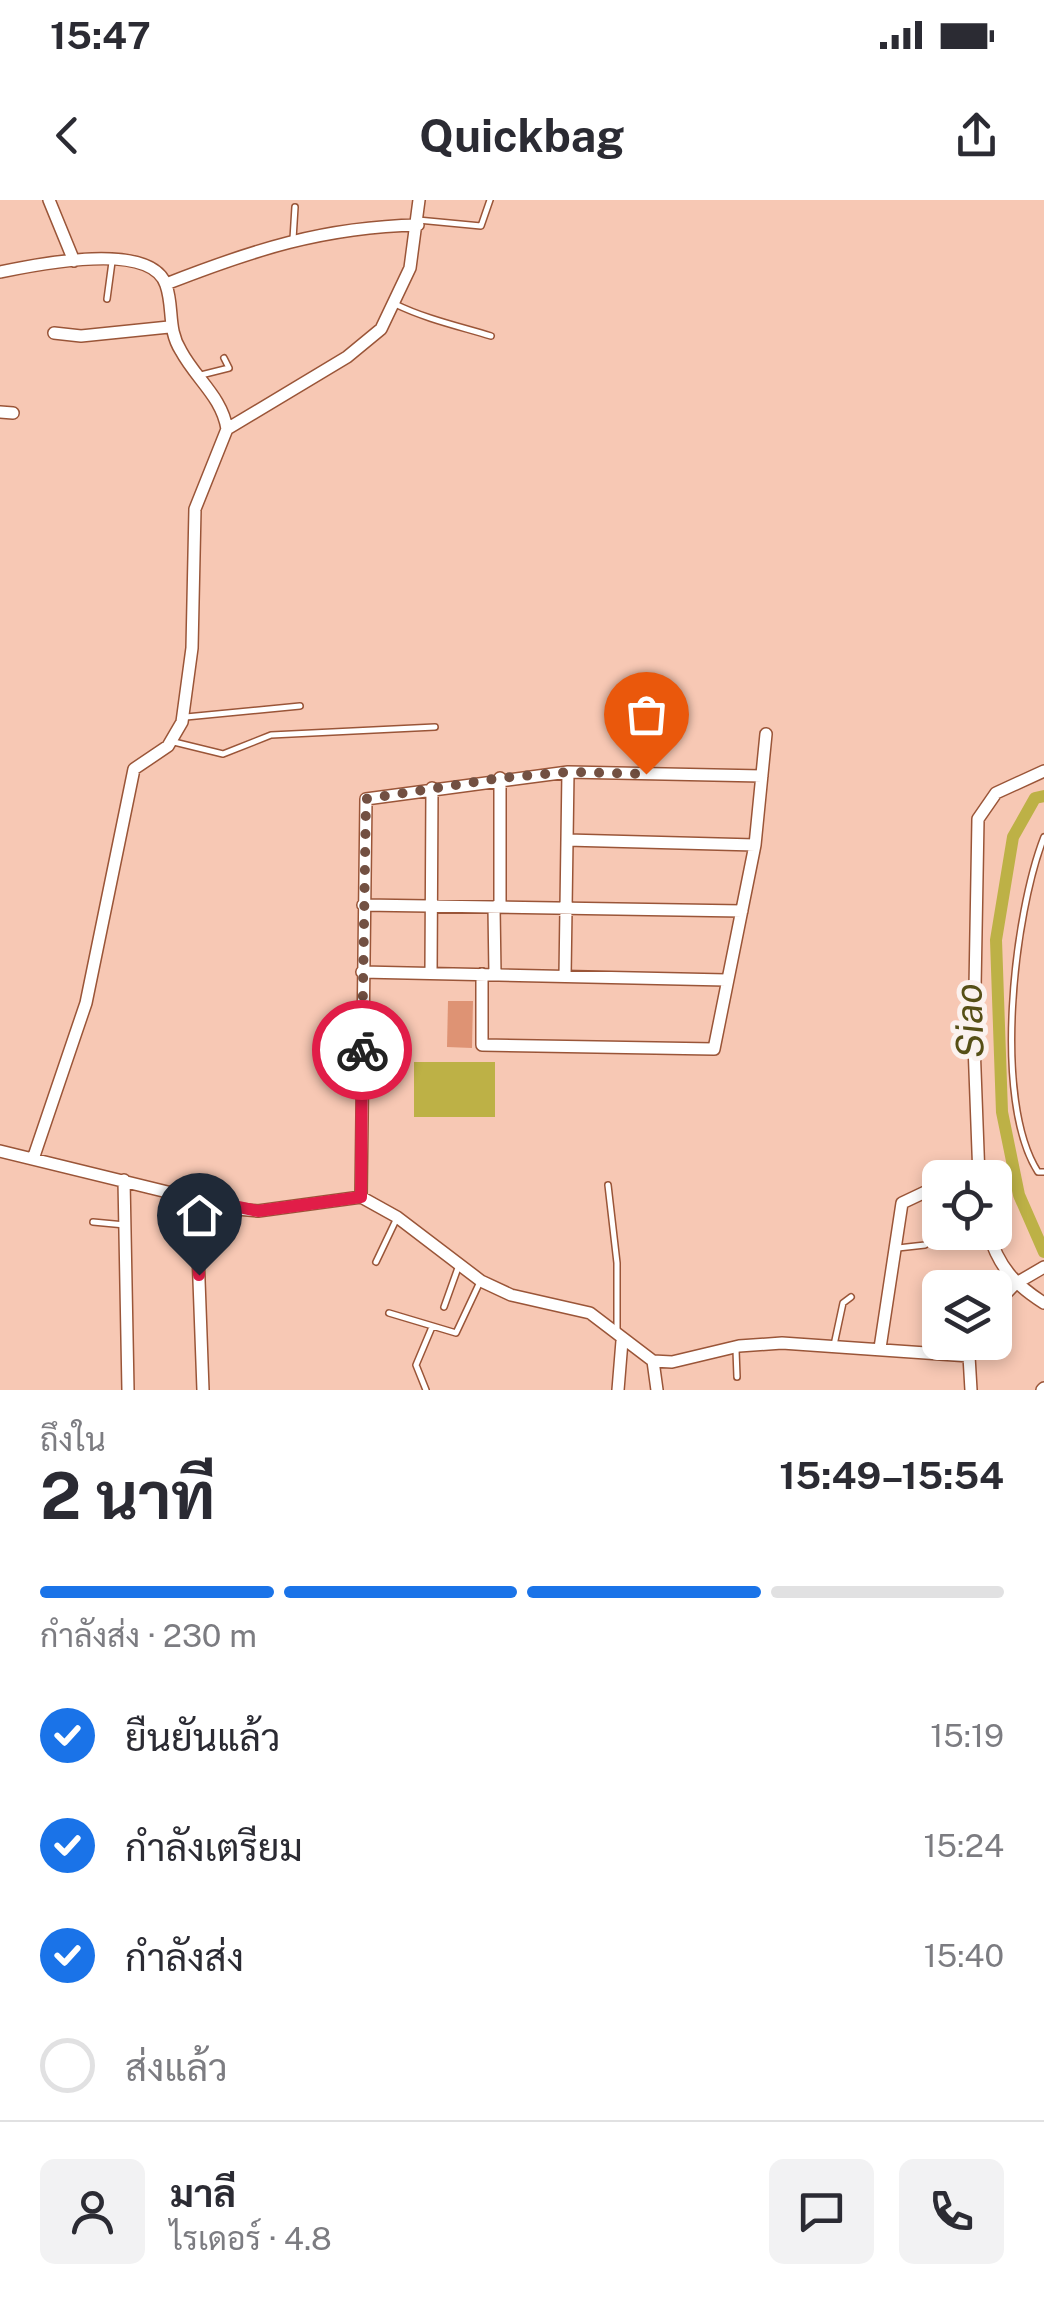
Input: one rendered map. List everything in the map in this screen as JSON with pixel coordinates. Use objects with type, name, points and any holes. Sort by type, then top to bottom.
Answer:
[{"type":"street","points":[[49,200],[74,261]]},
{"type":"street","points":[[33,1159],[86,1003],[134,769],[172,742],[182,717],[192,648],[195,510],[228,429],[347,357],[381,329],[410,268],[419,200]]},
{"type":"street","points":[[166,284],[294,239],[357,227],[418,223]]},
{"type":"street","points":[[0,272],[112,259],[148,267],[166,284],[169,327],[198,376],[220,402],[228,429]]},
{"type":"street","points":[[54,333],[81,336],[169,327]]},
{"type":"street","points":[[500,778],[497,907],[482,1045],[714,1049],[755,844],[766,734]]},
{"type":"street","points":[[978,1160],[974,1044],[978,818],[996,793],[1020,778],[1044,771]]},
{"type":"street","points":[[361,1197],[366,799],[500,778],[568,772],[762,776]]},
{"type":"street","points":[[564,976],[568,772]]},
{"type":"street","points":[[431,973],[432,788]]},
{"type":"street","points":[[567,840],[755,844]]},
{"type":"street","points":[[363,905],[742,911]]},
{"type":"street","points":[[362,972],[726,980]]},
{"type":"street","points":[[0,1151],[258,1211],[361,1197],[397,1217],[481,1281],[510,1295],[572,1306],[653,1361],[684,1361],[736,1347],[834,1346],[922,1352]]},
{"type":"street","points":[[124,1180],[128,1390]]},
{"type":"street","points":[[880,1348],[902,1203],[922,1193]]},
{"type":"street","points":[[196,1198],[203,1390]]},
{"type":"street","points":[[995,1250],[1000,1264],[1044,1303]]},
{"type":"street","points":[[1012,1288],[1044,1267]]},
{"type":"street","points":[[618,1390],[620,1337]]},
{"type":"street","points":[[969,1360],[971,1390]]},
{"type":"street","points":[[653,1361],[658,1390]]},
{"type":"lane","points":[[418,223],[481,226],[490,200]]},
{"type":"lane","points":[[294,239],[295,206]]},
{"type":"lane","points":[[106,299],[112,259]]},
{"type":"lane","points":[[395,304],[438,318],[454,329],[491,336]]},
{"type":"lane","points":[[198,376],[230,368],[224,358]]},
{"type":"lane","points":[[182,717],[300,706]]},
{"type":"lane","points":[[172,742],[195,744],[223,754],[270,735],[435,727]]},
{"type":"lane","points":[[1044,836],[1034,863],[1014,963],[1014,1028],[1016,1116],[1024,1151],[1038,1172],[1044,1172]]},
{"type":"lane","points":[[608,1184],[620,1337]]},
{"type":"lane","points":[[376,1262],[397,1217]]},
{"type":"lane","points":[[93,1222],[125,1225]]},
{"type":"lane","points":[[896,1249],[922,1245]]},
{"type":"lane","points":[[444,1308],[460,1262]]},
{"type":"lane","points":[[388,1313],[456,1334],[481,1281]]},
{"type":"lane","points":[[834,1346],[844,1303],[851,1297]]},
{"type":"lane","points":[[426,1390],[416,1365],[432,1327]]},
{"type":"lane","points":[[736,1347],[737,1377]]},
{"type":"shaded area","points":[[448,1001],[473,1001],[472,1048],[447,1047]]},
{"type":"shaded area","points":[[414,1062],[495,1062],[495,1117],[414,1117]]},
{"type":"waterway","name":"Siao","points":[[1044,796],[1035,798],[1013,837],[996,940],[1002,1112],[1019,1195],[1044,1252]]},
{"type":"way so far","points":[[362,1050],[366,799],[500,778],[568,772],[646,774]]},
{"type":"route","points":[[199,1275],[196,1198],[258,1211],[361,1197],[362,1050]]}]
